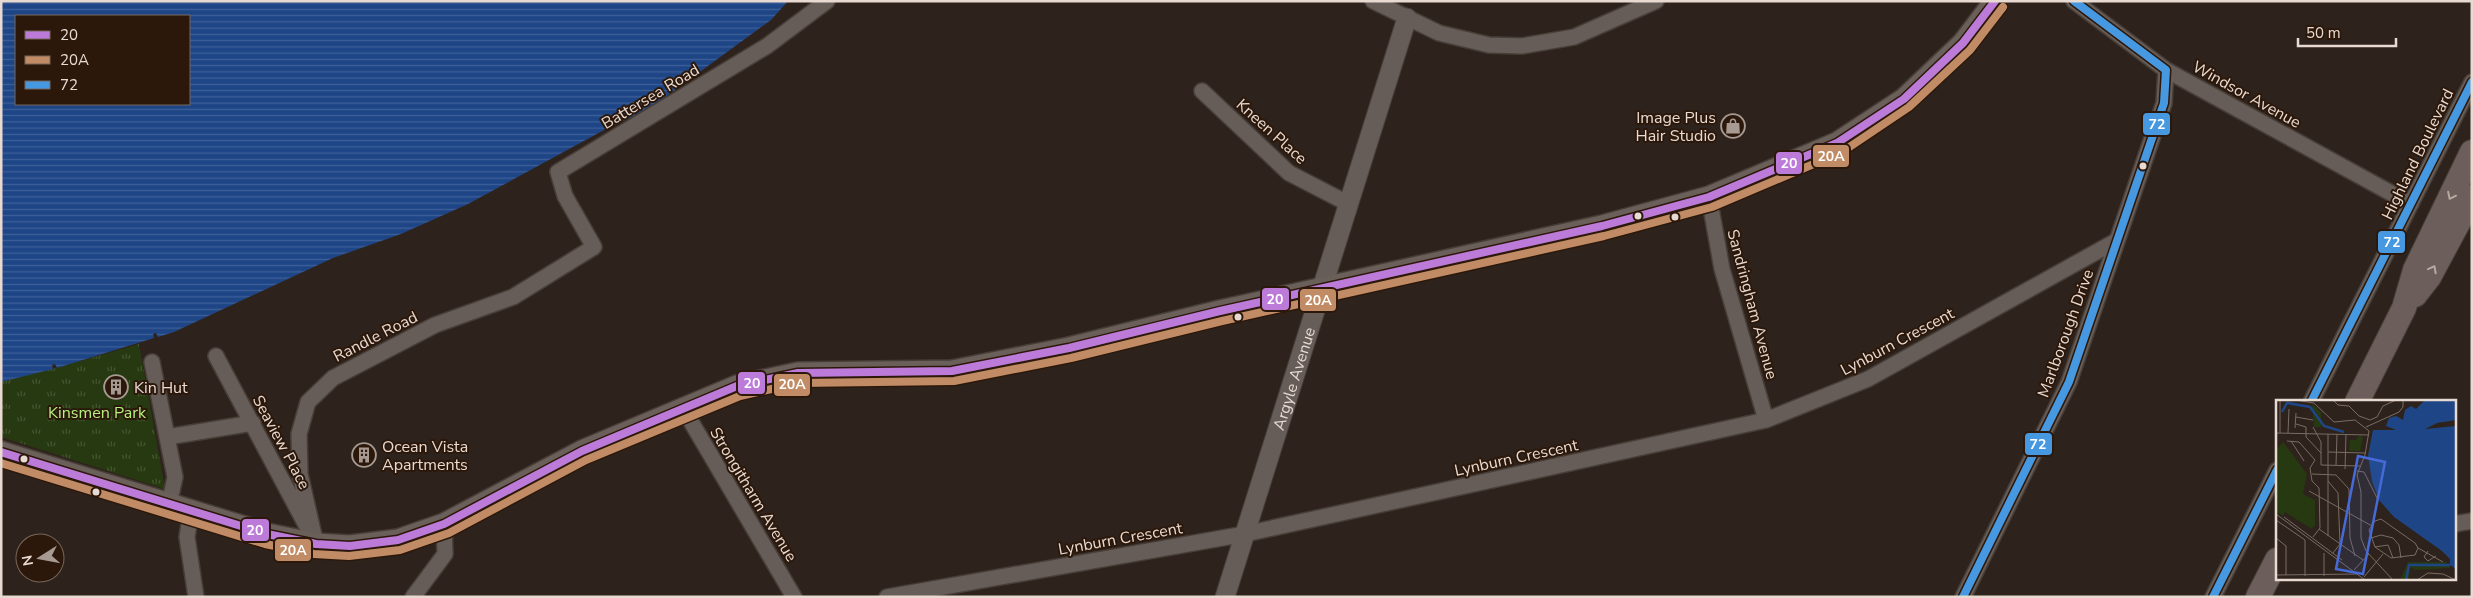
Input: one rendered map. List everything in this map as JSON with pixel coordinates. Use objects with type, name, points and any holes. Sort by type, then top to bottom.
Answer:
[{"type":"main road","points":[[1,452],[267,534],[316,544],[350,546],[398,540],[444,524],[582,451],[737,386],[798,374],[952,371],[1069,348],[1322,288],[1602,226],[1709,197],[1838,143],[1904,99],[1963,43],[1995,1]]},
{"type":"main road","points":[[2358,400],[2404,308],[2414,270],[2472,152]]},
{"type":"main road","points":[[2404,308],[2429,277],[2472,197]]},
{"type":"main road","points":[[2258,597],[2276,562]]},
{"type":"street","name":"Battersea Road","points":[[594,248],[565,196],[558,172],[767,46],[827,1]]},
{"type":"street","points":[[1373,1],[1439,33],[1489,45],[1522,46],[1574,37],[1656,1]]},
{"type":"street","name":"Windsor Avenue","points":[[2074,1],[2166,70],[2411,204]]},
{"type":"street","name":"Argyle Avenue","points":[[1225,597],[1407,18]]},
{"type":"street","name":"Marlborough Drive","points":[[1963,597],[2069,382],[2164,103],[2166,70]]},
{"type":"street","name":"Highland Boulevard","points":[[2312,400],[2472,82]]},
{"type":"street","name":"Kneen Place","points":[[1202,91],[1288,173],[1349,204]]},
{"type":"street","name":"Sandringham Avenue","points":[[1709,197],[1722,269],[1766,420]]},
{"type":"street","name":"Lynburn Crescent","points":[[886,597],[1245,534],[1766,420],[1868,379],[2116,241]]},
{"type":"street","name":"Randle Road","points":[[316,544],[300,474],[299,434],[308,402],[333,378],[435,325],[513,297],[594,248]]},
{"type":"street","name":"Seaview Place","points":[[216,356],[316,544]]},
{"type":"street","points":[[152,362],[174,477],[169,505]]},
{"type":"street","name":"Strongitharm Avenue","points":[[683,408],[794,597]]},
{"type":"street","points":[[167,437],[253,423]]},
{"type":"street","points":[[2213,597],[2276,472]]},
{"type":"street","points":[[191,511],[187,537],[196,597]]},
{"type":"street","points":[[2456,524],[2472,521]]},
{"type":"street","points":[[413,597],[445,554],[444,524]]},
{"type":"green space","name":"Kinsmen Park","points":[[139,344],[165,489],[1,437],[1,381],[60,367]]},
{"type":"water","points":[[1,1],[788,1],[771,20],[649,109],[604,130],[468,204],[401,234],[333,258],[174,332],[158,337],[156,333],[153,334],[154,338],[57,368],[55,364],[52,365],[53,369],[1,382]]},
{"type":"transit line","name":"20","points":[[1,452],[267,534],[316,544],[350,546],[398,540],[444,524],[582,451],[737,386],[798,373],[952,371],[1069,348],[1220,311],[1602,226],[1709,197],[1837,143],[1904,99],[1963,43],[1995,1]]},
{"type":"transit line","name":"72","points":[[1963,597],[2069,382],[2164,103],[2166,70],[2074,1]]},
{"type":"transit line","name":"20A","points":[[1,463],[265,544],[314,554],[349,556],[400,550],[449,533],[586,460],[740,396],[799,383],[954,381],[1071,358],[1222,321],[1604,236],[1712,207],[1842,152],[1909,107],[1970,50],[2003,7]]},
{"type":"transit line","name":"72","points":[[2312,400],[2472,82]]},
{"type":"transit line","name":"72","points":[[2213,597],[2276,472]]},
{"type":"place","name":"Image Plus Hair Studio","points":[[1733,126]]},
{"type":"place","name":"Kin Hut","points":[[116,387]]},
{"type":"place","name":"Ocean Vista Apartments","points":[[364,455]]}]
